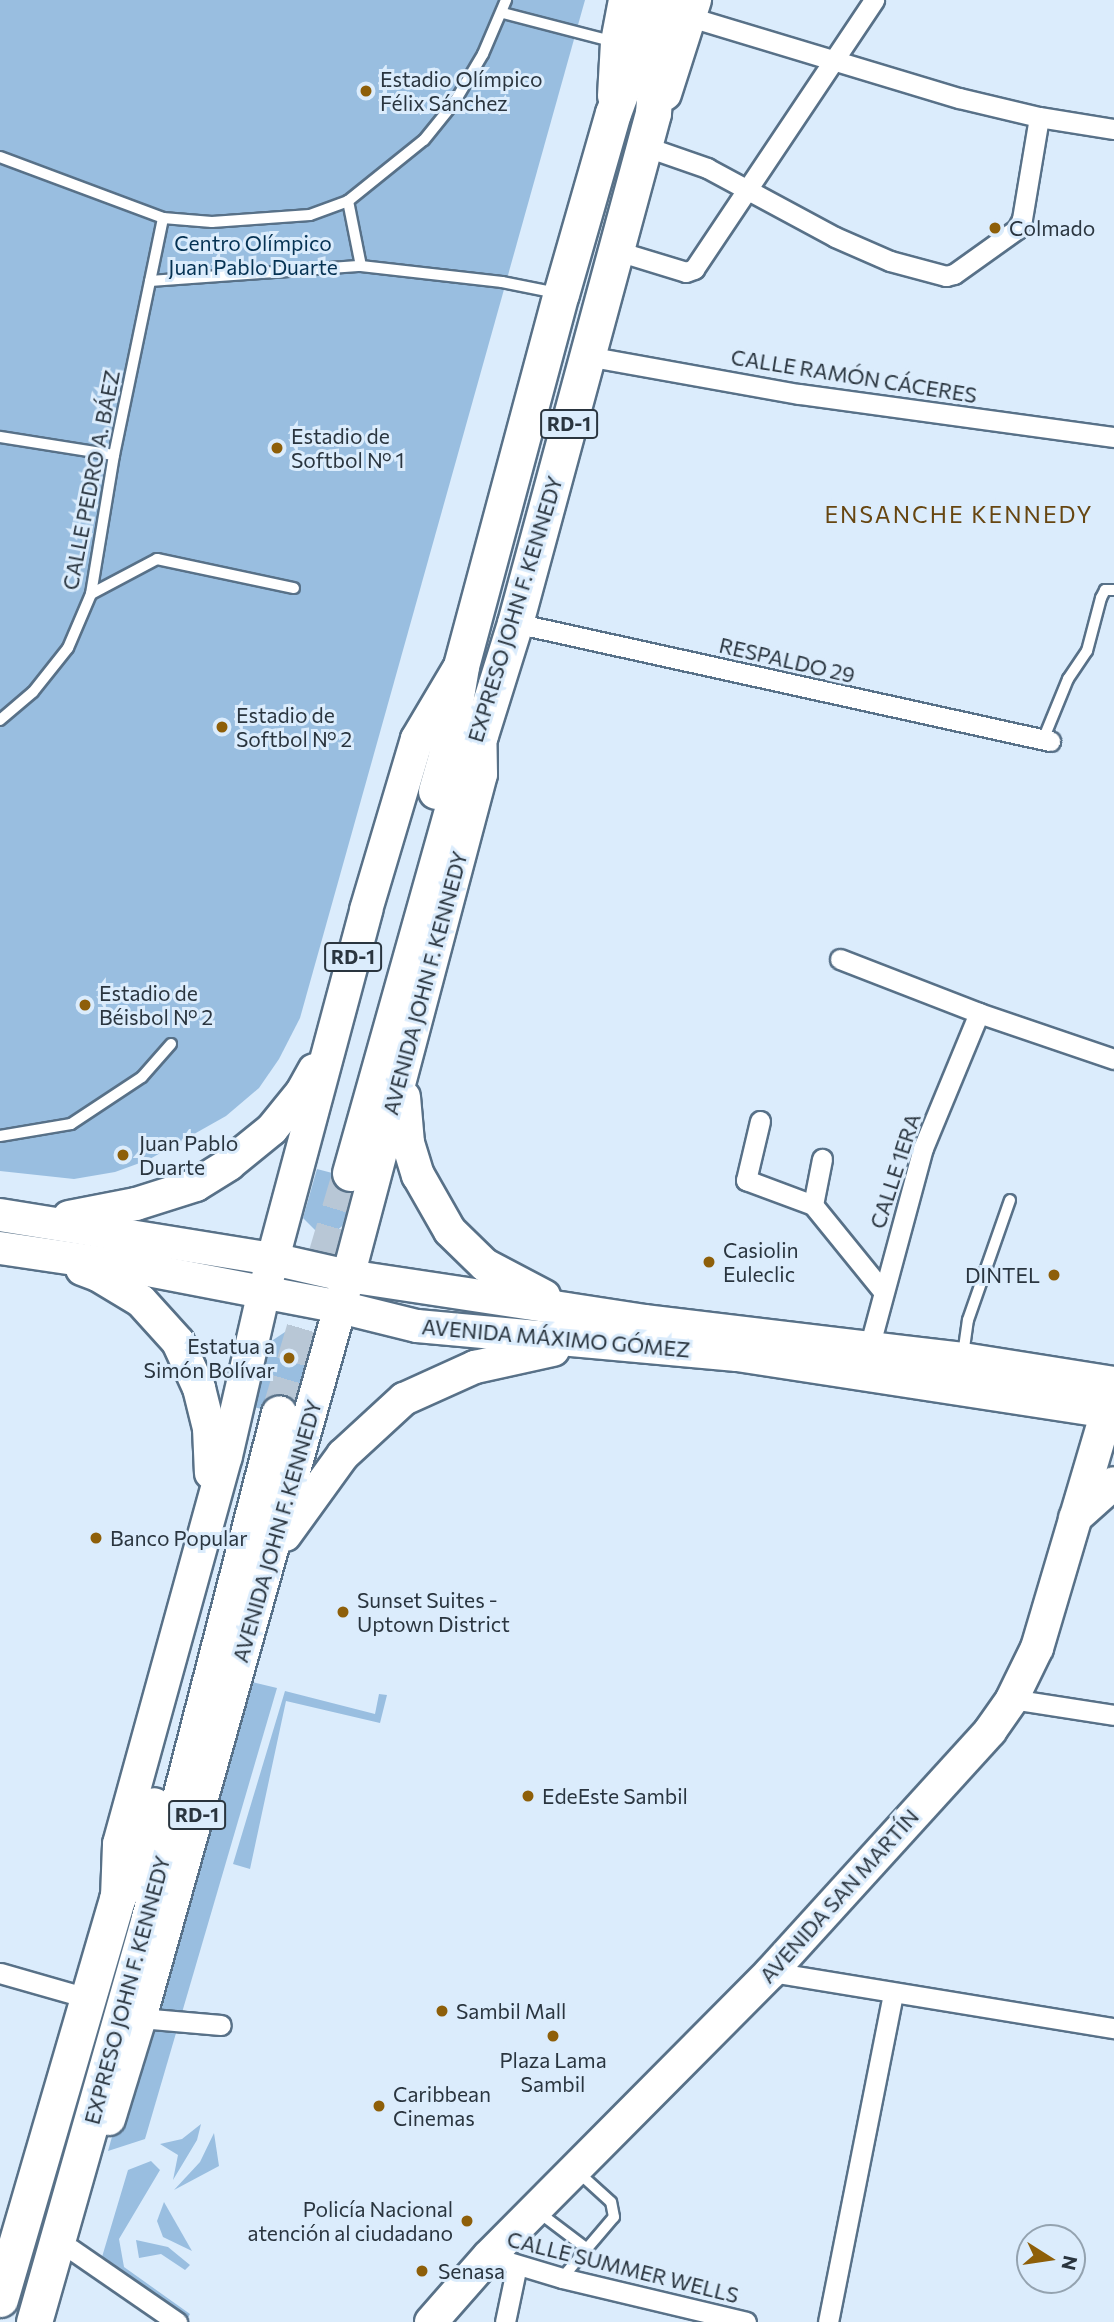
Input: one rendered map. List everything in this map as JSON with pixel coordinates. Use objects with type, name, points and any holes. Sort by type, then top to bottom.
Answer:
[{"type":"highway","name":"EXPRESO JOHN F. KENNEDY","points":[[651,0],[642,35],[613,113],[561,294],[461,666],[446,756],[339,1170],[455,796],[480,735],[515,623],[653,113],[656,72],[686,6]]},
{"type":"highway","name":"EXPRESO JOHN F. KENNEDY","points":[[3,2280],[90,1999],[117,1899],[144,1842],[270,1410],[149,1918],[34,2322]]},
{"type":"main road","name":"RD-1","points":[[613,113],[617,43],[625,0]]},
{"type":"main road","name":"RD-1","points":[[117,1899],[119,1844],[226,1455],[264,1292],[333,1035],[416,738],[461,666]]},
{"type":"main road","name":"AVENIDA JOHN F. KENNEDY","points":[[52,2322],[340,1307],[481,774],[480,735]]},
{"type":"main road","points":[[45,1221],[169,1196],[196,1185],[229,1164],[272,1129],[302,1092],[333,1035]]},
{"type":"main road","points":[[410,1038],[403,1101],[408,1143],[418,1175],[450,1231],[485,1265],[511,1280],[588,1312]]},
{"type":"main road","name":"AVENIDA MÁXIMO GÓMEZ","points":[[0,1215],[273,1259],[348,1276],[588,1312],[963,1359],[1112,1399]]},
{"type":"main road","name":"AVENIDA MÁXIMO GÓMEZ","points":[[0,1248],[143,1269],[340,1307],[417,1326],[737,1355],[1112,1399]]},
{"type":"main road","points":[[41,1255],[98,1276],[141,1301],[178,1342],[199,1388],[209,1428],[211,1475],[199,1553]]},
{"type":"main road","points":[[266,1570],[290,1526],[343,1455],[404,1399],[475,1367],[596,1343]]},
{"type":"main road","name":"AVENIDA SAN MARTÍN","points":[[431,2322],[503,2261],[536,2210],[771,1972],[990,1731],[1012,1699],[1037,1648],[1112,1399]]},
{"type":"main road","points":[[1075,1518],[1114,1483]]},
{"type":"street","points":[[614,250],[686,272],[694,269],[874,0]]},
{"type":"street","points":[[686,6],[833,61],[959,98],[1039,117],[1114,129]]},
{"type":"street","points":[[644,146],[707,168],[749,188],[835,237],[890,261],[946,276],[954,274],[1017,229],[1022,219],[1039,117]]},
{"type":"street","name":"CALLE RAMÓN CÁCERES","points":[[587,356],[799,394],[1114,437]]},
{"type":"street","name":"RESPALDO 29","points":[[515,623],[1046,741]]},
{"type":"street","points":[[840,959],[979,1013],[1114,1059]]},
{"type":"street","name":"CALLE 1ERA","points":[[869,1348],[923,1148],[979,1013]]},
{"type":"street","points":[[760,1121],[745,1176],[750,1184],[813,1205],[883,1291]]},
{"type":"street","points":[[813,1205],[822,1159]]},
{"type":"street","points":[[1012,1699],[1114,1715]]},
{"type":"street","points":[[771,1972],[1114,2028]]},
{"type":"street","points":[[0,1973],[90,1999]]},
{"type":"street","points":[[828,2322],[893,1993]]},
{"type":"street","points":[[140,2018],[221,2025]]},
{"type":"street","points":[[71,2249],[177,2322]]},
{"type":"street","points":[[503,2261],[505,2322]]},
{"type":"street","name":"CALLE SUMMER WELLS","points":[[503,2261],[562,2278],[746,2322]]},
{"type":"lane","points":[[0,157],[163,218],[212,222],[310,215],[348,201],[424,140],[454,103],[503,13],[506,0]]},
{"type":"lane","points":[[503,13],[617,43]]},
{"type":"lane","points":[[348,201],[361,266]]},
{"type":"lane","name":"CALLE PEDRO A. BÁEZ","points":[[0,720],[33,692],[68,648],[91,594],[114,455],[163,218]]},
{"type":"lane","points":[[150,281],[361,266],[502,282],[561,294]]},
{"type":"lane","points":[[0,437],[114,455]]},
{"type":"lane","points":[[91,594],[157,559],[294,588]]},
{"type":"lane","points":[[1046,741],[1068,679],[1087,651],[1101,598],[1105,590],[1114,590]]},
{"type":"lane","points":[[0,1136],[71,1124],[142,1077],[171,1044]]},
{"type":"lane","points":[[963,1359],[968,1320],[1010,1200]]},
{"type":"lane","points":[[562,2278],[614,2217],[611,2202],[576,2170]]},
{"type":"lane","points":[[536,2210],[587,2249]]},
{"type":"green space","name":"Centro Olímpico Juan Pablo Duarte","points":[[0,0],[585,0],[300,1018],[279,1059],[259,1088],[226,1116],[148,1160],[115,1172],[74,1179],[0,1171]]},
{"type":"green space","points":[[317,1169],[359,1180],[348,1221],[334,1233],[315,1230],[303,1218]]},
{"type":"green space","points":[[297,1330],[311,1336],[319,1347],[299,1417],[253,1407],[270,1342],[285,1332]]},
{"type":"green space","points":[[240,1679],[277,1688],[145,2139],[108,2151]]},
{"type":"green space","points":[[285,1691],[375,1714],[379,1694],[387,1695],[380,1723],[286,1701],[250,1869],[233,1864]]},
{"type":"green space","points":[[201,2124],[197,2140],[173,2180],[178,2155],[160,2144],[182,2139]]},
{"type":"green space","points":[[214,2133],[219,2166],[174,2190],[200,2162]]},
{"type":"green space","points":[[151,2161],[160,2170],[119,2239],[124,2267],[190,2314],[186,2321],[102,2257],[128,2170]]},
{"type":"green space","points":[[164,2202],[192,2251],[163,2237],[157,2221]]},
{"type":"green space","points":[[136,2240],[168,2247],[190,2265],[185,2270],[161,2254],[139,2258]]},
{"type":"tunnel","points":[[279,1413],[350,1173]]},
{"type":"place","name":"Estadio Olímpico Félix Sánchez","points":[[366,91]]},
{"type":"place","name":"Colmado","points":[[995,228]]},
{"type":"place","name":"Estadio de Softbol Nº 1","points":[[277,448]]},
{"type":"place","name":"Estadio de Softbol Nº 2","points":[[222,727]]},
{"type":"place","name":"Estadio de Béisbol Nº 2","points":[[85,1005]]},
{"type":"place","name":"Juan Pablo Duarte","points":[[123,1155]]},
{"type":"place","name":"Casiolin Euleclic","points":[[709,1262]]},
{"type":"place","name":"DINTEL","points":[[1054,1275]]},
{"type":"place","name":"Estatua a Simón Bolívar","points":[[289,1358]]},
{"type":"place","name":"Banco Popular","points":[[96,1538]]},
{"type":"place","name":"Sunset Suites - Uptown District","points":[[343,1612]]},
{"type":"place","name":"EdeEste Sambil","points":[[528,1796]]},
{"type":"place","name":"Sambil Mall","points":[[442,2011]]},
{"type":"place","name":"Plaza Lama Sambil","points":[[553,2036]]},
{"type":"place","name":"Caribbean Cinemas","points":[[379,2106]]},
{"type":"place","name":"Policía Nacional atención al ciudadano","points":[[467,2221]]},
{"type":"place","name":"Senasa","points":[[422,2271]]},
{"type":"district","name":"ENSANCHE KENNEDY","points":[[959,514]]}]
